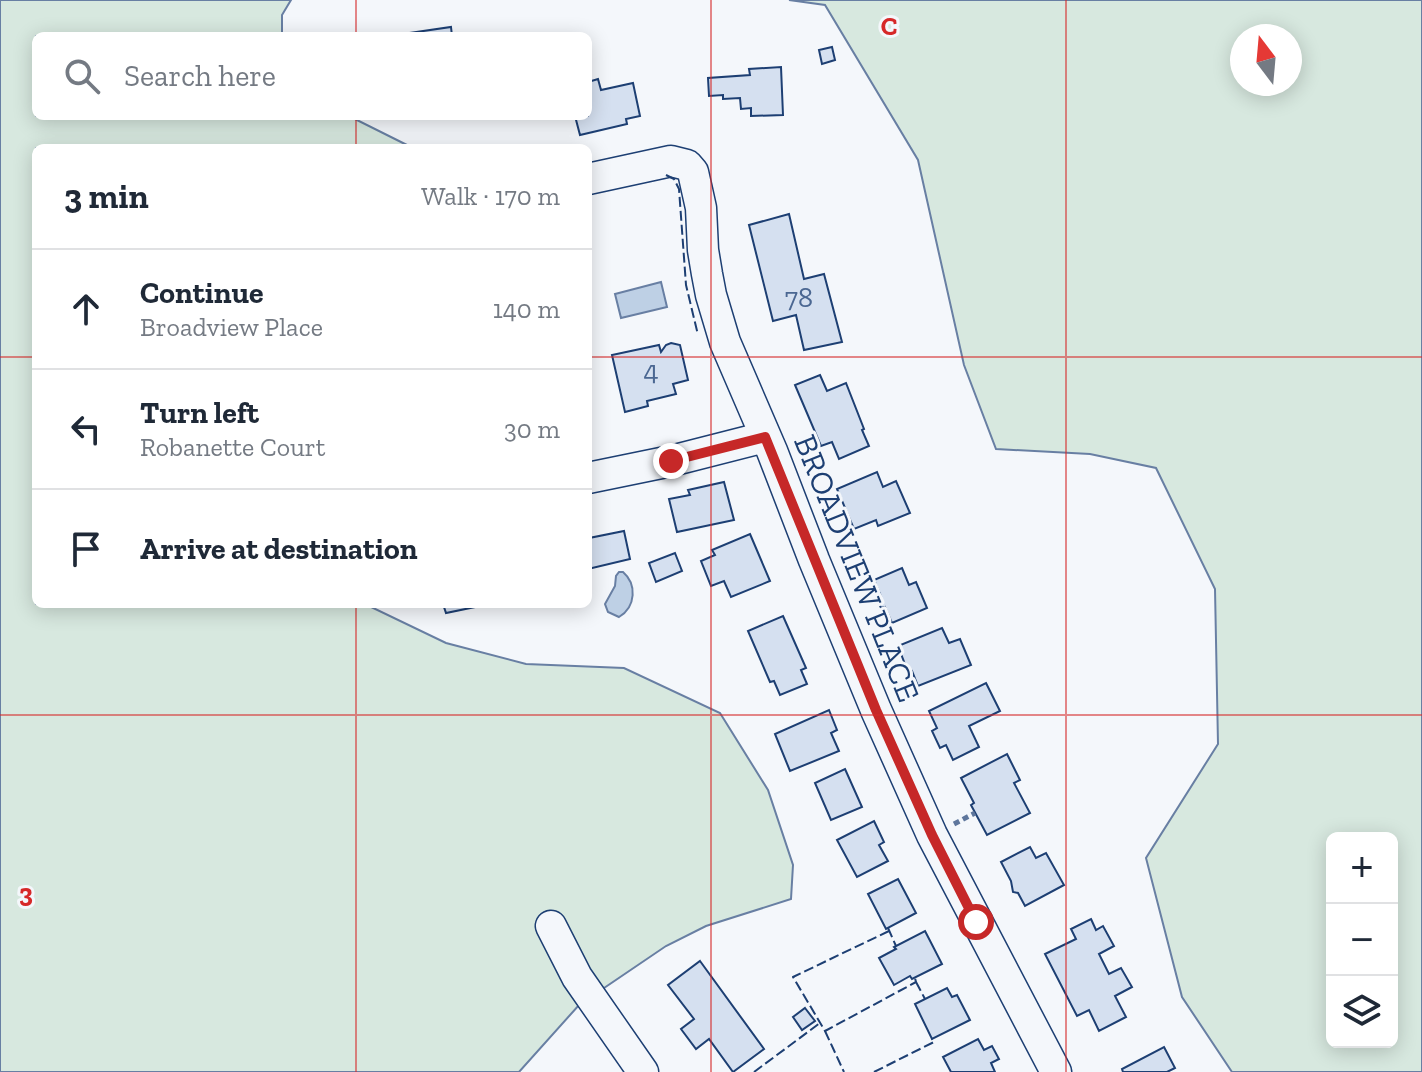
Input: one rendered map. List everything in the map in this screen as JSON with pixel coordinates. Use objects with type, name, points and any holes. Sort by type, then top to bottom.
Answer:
[{"type":"street","name":"BROADVIEW PLACE","points":[[592,178],[671,161],[687,165],[693,172],[701,208],[703,250],[711,295],[725,342],[876,710],[932,835],[1056,1072]]},
{"type":"street","points":[[592,477],[765,437]]},
{"type":"street","points":[[551,926],[577,977],[643,1072]]},
{"type":"shaded area","points":[[0,0],[291,0],[282,15],[282,32],[32,32],[32,120],[357,120],[405,144],[32,144],[32,608],[373,608],[446,643],[526,664],[624,668],[720,713],[768,790],[793,865],[791,899],[706,926],[666,946],[579,1005],[519,1072],[0,1072]]},
{"type":"shaded area","points":[[789,0],[1422,0],[1422,1072],[1232,1072],[1182,997],[1146,858],[1218,744],[1215,589],[1156,468],[1090,454],[996,449],[964,365],[918,160],[825,5]]},
{"type":"water","points":[[661,282],[667,307],[621,318],[615,294]]},
{"type":"water","points":[[619,572],[628,577],[633,595],[629,607],[619,617],[608,612],[605,604]]},
{"type":"building","points":[[451,27],[452,32],[417,32]]},
{"type":"building","points":[[832,47],[835,60],[822,64],[819,50]]},
{"type":"building","points":[[781,67],[783,115],[751,116],[751,108],[741,109],[740,98],[709,96],[708,78],[750,75],[749,69]]},
{"type":"building","points":[[598,79],[601,90],[633,83],[640,116],[626,119],[627,124],[580,135],[576,120],[592,120],[592,81]]},
{"type":"building","points":[[789,214],[804,279],[824,274],[842,342],[804,350],[796,315],[773,321],[749,225]]},
{"type":"building","points":[[671,343],[680,345],[688,380],[673,384],[676,394],[647,401],[648,406],[625,412],[612,355],[659,345],[661,352]]},
{"type":"building","points":[[820,375],[827,391],[846,383],[869,446],[839,459],[832,442],[821,446],[795,385]]},
{"type":"building","points":[[877,472],[883,487],[896,481],[910,513],[878,526],[876,520],[854,529],[837,489]]},
{"type":"building","points":[[724,482],[734,520],[677,532],[669,499],[690,495],[688,490]]},
{"type":"building","points":[[624,531],[630,559],[592,568],[592,537]]},
{"type":"building","points":[[750,534],[770,581],[731,597],[724,581],[711,586],[701,561],[715,555],[712,550]]},
{"type":"building","points":[[675,553],[682,571],[656,582],[649,563]]},
{"type":"building","points":[[902,568],[909,585],[916,582],[927,608],[892,623],[885,607],[881,608],[877,598],[881,596],[874,580]]},
{"type":"building","points":[[444,608],[470,608],[446,613]]},
{"type":"building","points":[[783,616],[806,668],[801,670],[807,684],[780,695],[774,681],[770,682],[748,631]]},
{"type":"building","points":[[942,628],[949,643],[960,639],[971,665],[918,686],[912,671],[908,672],[898,646]]},
{"type":"building","points":[[986,683],[1000,711],[969,726],[979,747],[953,760],[946,745],[940,748],[932,731],[937,728],[929,711]]},
{"type":"building","points":[[829,710],[837,730],[831,733],[839,751],[790,771],[775,734]]},
{"type":"building","points":[[1007,754],[1020,780],[1014,783],[1030,813],[987,835],[961,778]]},
{"type":"building","points":[[845,769],[862,807],[831,820],[815,783]]},
{"type":"building","points":[[874,821],[884,842],[879,845],[888,861],[857,877],[837,840]]},
{"type":"building","points":[[1030,847],[1036,858],[1046,853],[1064,885],[1025,906],[1018,893],[1013,892],[1001,862]]},
{"type":"building","points":[[898,879],[916,913],[886,929],[868,894]]},
{"type":"building","points":[[1091,919],[1096,930],[1103,926],[1114,946],[1099,954],[1109,974],[1121,968],[1132,987],[1115,996],[1126,1017],[1099,1031],[1089,1010],[1077,1016],[1045,954],[1076,939],[1071,929]]},
{"type":"building","points":[[925,931],[942,964],[894,985],[879,958]]},
{"type":"building","points":[[700,961],[764,1049],[733,1072],[709,1039],[696,1049],[681,1029],[694,1019],[668,985]]},
{"type":"building","points":[[947,988],[952,997],[957,995],[970,1020],[932,1039],[915,1004]]},
{"type":"building","points":[[805,1008],[815,1021],[802,1030],[793,1017]]},
{"type":"building","points":[[978,1039],[984,1050],[992,1046],[999,1059],[991,1063],[995,1072],[951,1072],[943,1057]]},
{"type":"building","points":[[1164,1047],[1175,1068],[1167,1072],[1123,1072],[1122,1069]]},
{"type":"fence","points":[[666,175],[674,179],[679,189],[686,285],[698,335]]},
{"type":"fence","points":[[888,928],[896,946]]},
{"type":"fence","points":[[889,931],[793,977],[825,1031],[916,982],[915,978]]},
{"type":"fence","points":[[916,982],[925,999]]},
{"type":"fence","points":[[754,1072],[820,1023]]},
{"type":"fence","points":[[825,1031],[844,1072]]},
{"type":"fence","points":[[874,1072],[934,1042],[932,1039]]},
{"type":"route","points":[[671,461],[765,437],[876,710],[932,835],[976,922]]}]
